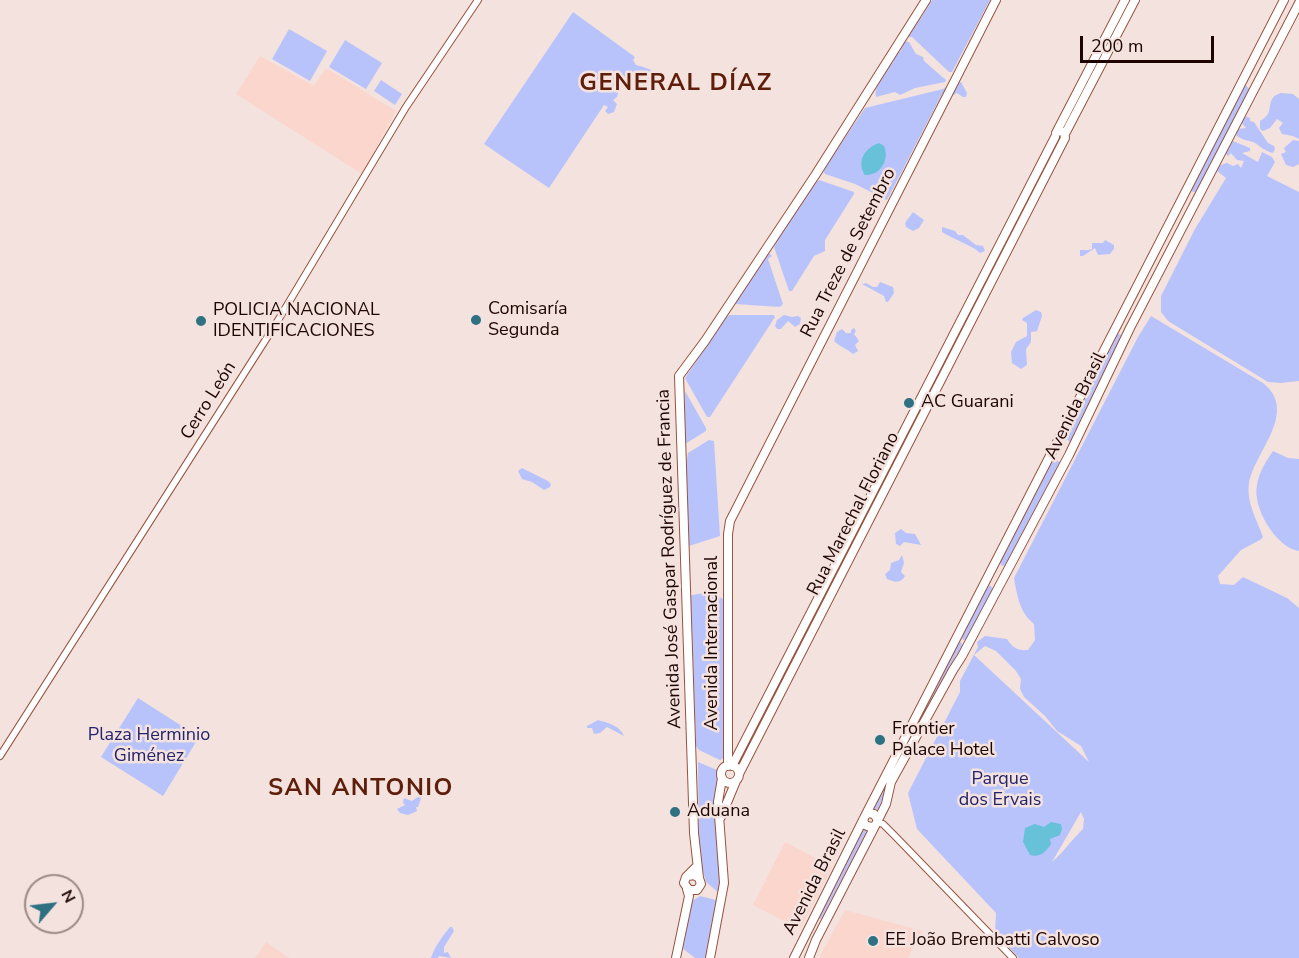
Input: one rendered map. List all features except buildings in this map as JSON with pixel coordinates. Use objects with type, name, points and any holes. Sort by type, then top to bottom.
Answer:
[{"type":"main road","name":"Avenida José Gaspar Rodríguez de Francia","points":[[699,878],[696,867],[679,376],[705,341],[816,174],[926,0]]},
{"type":"main road","name":"Rua Treze de Setembro","points":[[730,521],[996,0]]},
{"type":"main road","name":"Rua Marechal Floriano","points":[[721,818],[738,777],[823,600],[1047,162],[1125,0]]},
{"type":"main road","name":"Rua Marechal Floriano","points":[[1060,136],[1135,0]]},
{"type":"main road","name":"Avenida Brasil","points":[[794,958],[956,637],[1284,0]]},
{"type":"main road","name":"Avenida Brasil","points":[[808,958],[886,804],[891,782],[1071,451],[1130,328],[1299,3]]},
{"type":"main road","name":"Avenida Internacional","points":[[730,521],[728,534],[730,766]]},
{"type":"main road","name":"Rua Marechal Floriano","points":[[730,766],[823,600]]},
{"type":"main road","points":[[956,637],[968,644]]},
{"type":"main road","points":[[710,958],[724,883],[721,818],[718,802],[723,778],[722,770],[730,766],[737,769],[738,777],[729,783],[723,778]]},
{"type":"main road","points":[[873,814],[877,823],[867,827],[865,817],[873,814]]},
{"type":"main road","points":[[676,958],[690,892],[684,883],[696,867]]},
{"type":"main road","points":[[688,876],[694,875],[699,878],[700,886],[690,892]]},
{"type":"street","name":"Cerro León","points":[[0,756],[277,322],[406,107],[478,0]]},
{"type":"street","points":[[877,823],[883,824],[1013,958]]},
{"type":"shaded area","points":[[260,56],[314,86],[326,68],[396,111],[362,174],[236,94]]},
{"type":"shaded area","points":[[879,143],[886,151],[885,162],[875,173],[865,175],[861,165],[863,156]]},
{"type":"shaded area","points":[[1051,822],[1061,824],[1060,835],[1050,839],[1051,844],[1042,854],[1030,855],[1023,842],[1025,828],[1035,824],[1044,827]]},
{"type":"shaded area","points":[[785,842],[832,867],[800,929],[753,905]]},
{"type":"shaded area","name":"EE João Brembatti Calvoso","points":[[845,910],[922,931],[908,958],[819,958]]},
{"type":"shaded area","points":[[266,942],[289,958],[255,958]]},
{"type":"green space","points":[[932,0],[990,0],[952,72],[949,72],[907,34],[914,25],[916,26],[917,17],[921,18]]},
{"type":"green space","points":[[573,12],[635,57],[633,60],[636,65],[655,72],[664,80],[662,83],[635,72],[627,74],[623,78],[624,82],[620,86],[617,97],[613,100],[617,104],[614,112],[608,114],[605,111],[608,107],[604,105],[549,188],[484,144]]},
{"type":"green space","points":[[289,29],[327,51],[310,81],[272,59]]},
{"type":"green space","points":[[345,40],[382,63],[366,89],[329,67]]},
{"type":"green space","points":[[904,41],[909,42],[916,54],[923,57],[924,61],[946,80],[945,82],[915,88],[900,95],[895,92],[876,97],[878,83],[894,61],[891,56],[894,52],[900,52],[899,48]]},
{"type":"green space","points":[[381,80],[402,94],[395,105],[374,91]]},
{"type":"green space","points":[[961,82],[967,93],[966,97],[957,93],[949,98],[942,94],[887,200],[855,184],[825,174],[823,170],[828,164],[826,160],[838,144],[840,145],[865,108],[943,89]]},
{"type":"green space","points":[[1245,85],[1250,89],[1197,192],[1193,192],[1190,188],[1242,86]]},
{"type":"green space","points":[[1281,93],[1293,94],[1299,99],[1299,139],[1282,134],[1279,128],[1283,123],[1277,119],[1270,128],[1263,131],[1260,129],[1260,121],[1268,114],[1272,99]]},
{"type":"green space","points":[[1245,116],[1254,122],[1268,143],[1274,146],[1273,153],[1236,135],[1238,129],[1246,128],[1240,121]]},
{"type":"green space","points":[[1293,140],[1299,141],[1299,164],[1293,167],[1286,165],[1281,154],[1286,152],[1284,148]]},
{"type":"green space","points":[[1233,141],[1250,148],[1250,151],[1242,153],[1258,162],[1262,152],[1272,157],[1275,162],[1267,176],[1299,192],[1299,381],[1268,382],[1168,321],[1161,312],[1161,296],[1195,229],[1226,178],[1217,171],[1218,166],[1227,163],[1233,166],[1238,164],[1241,168],[1244,161],[1237,160],[1231,153],[1228,156],[1225,153],[1226,148]]},
{"type":"green space","points":[[819,180],[854,192],[854,194],[825,240],[825,251],[814,256],[792,291],[789,291],[774,247],[778,239],[775,236],[791,219],[812,183]]},
{"type":"green space","points":[[913,212],[924,220],[919,228],[913,231],[906,227],[905,223]]},
{"type":"green space","points":[[942,227],[963,235],[976,245],[983,246],[985,251],[980,253],[946,235],[942,232]]},
{"type":"green space","points":[[1105,240],[1114,245],[1110,254],[1098,255],[1095,248],[1080,256],[1080,250],[1092,249],[1092,243],[1103,243]]},
{"type":"green space","points":[[768,252],[772,256],[768,259],[783,304],[780,307],[735,304],[735,302]]},
{"type":"green space","points":[[880,282],[893,287],[894,293],[888,302],[884,296],[862,284],[877,287]]},
{"type":"green space","points":[[1036,310],[1041,312],[1042,316],[1037,331],[1031,332],[1031,342],[1026,349],[1027,365],[1021,369],[1012,363],[1011,352],[1016,342],[1027,336],[1027,323],[1022,320],[1023,318]]},
{"type":"green space","points":[[730,315],[774,315],[775,317],[710,417],[707,417],[685,378],[726,317]]},
{"type":"green space","points":[[784,315],[798,316],[801,318],[800,324],[795,327],[788,321],[781,329],[777,329],[775,326],[777,320]]},
{"type":"green space","name":"Parque dos Ervais","points":[[1151,316],[1263,383],[1273,394],[1277,406],[1272,432],[1253,471],[1248,490],[1263,537],[1241,550],[1218,576],[1220,584],[1234,585],[1243,577],[1287,598],[1299,608],[1299,958],[1019,958],[995,932],[996,913],[917,829],[908,793],[960,692],[960,681],[978,647],[977,642],[985,636],[1007,639],[1015,648],[1028,650],[1035,640],[1034,624],[1022,609],[1014,578]],"holes":[[[985,646],[996,651],[1016,671],[1021,679],[1020,689],[1024,697],[1045,716],[1057,731],[1081,746],[1089,762],[974,655]],[[1081,812],[1084,819],[1083,829],[1052,862]]]},
{"type":"green space","points":[[854,328],[856,331],[854,334],[859,341],[855,345],[858,351],[853,354],[834,341],[837,332],[842,329],[846,333],[851,333]]},
{"type":"green space","points":[[1118,334],[1125,336],[1071,444],[1065,439]]},
{"type":"green space","points":[[685,391],[706,431],[685,444]]},
{"type":"green space","points":[[709,440],[714,441],[720,536],[689,546],[687,477],[684,475],[683,468],[686,465],[688,453]]},
{"type":"green space","points":[[1273,451],[1288,458],[1299,459],[1299,551],[1282,543],[1274,535],[1258,504],[1256,494],[1258,480]]},
{"type":"green space","points":[[1053,459],[1060,462],[1006,565],[1002,566],[999,561],[1041,483],[1042,475],[1045,475]]},
{"type":"green space","points":[[522,468],[548,481],[551,484],[550,487],[544,490],[522,479],[518,471]]},
{"type":"green space","points":[[901,529],[906,533],[915,534],[921,545],[904,542],[900,546],[896,544],[895,533]]},
{"type":"green space","points":[[902,555],[904,563],[901,572],[905,576],[897,582],[887,579],[885,574],[890,570],[891,563],[899,560]]},
{"type":"green space","points":[[989,585],[994,589],[968,639],[963,640],[961,636],[986,586]]},
{"type":"green space","points":[[710,592],[725,600],[724,758],[720,760],[699,750],[696,746],[692,624],[690,624],[686,596]]},
{"type":"green space","points":[[958,641],[963,647],[956,655],[878,809],[874,810],[872,808]]},
{"type":"green space","points":[[799,642],[802,643],[739,764],[738,763]]},
{"type":"green space","name":"Plaza Herminio Giménez","points":[[138,698],[199,737],[163,796],[101,757]]},
{"type":"green space","points":[[598,720],[617,727],[624,736],[607,727],[600,733],[594,734],[592,728],[587,728],[587,726]]},
{"type":"green space","points":[[698,762],[719,772],[716,793],[720,888],[718,892],[706,882],[699,857]]},
{"type":"green space","points":[[423,789],[427,789],[428,793],[422,796],[416,807],[417,811],[408,815],[400,813],[397,809],[405,805],[404,798],[412,801],[422,794]]},
{"type":"green space","points":[[861,825],[866,829],[866,833],[821,919],[814,916]]},
{"type":"green space","points":[[700,896],[716,900],[718,903],[708,955],[704,958],[695,958],[682,948],[692,901]]},
{"type":"green space","points":[[450,927],[454,931],[444,947],[444,953],[448,952],[451,958],[439,956],[431,958],[436,946]]},
{"type":"place","name":"Comisaría Segunda","points":[[476,320]]},
{"type":"place","name":"POLICIA NACIONAL IDENTIFICACIONES","points":[[201,321]]},
{"type":"place","name":"AC Guarani","points":[[909,403]]},
{"type":"place","name":"Frontier Palace Hotel","points":[[880,740]]},
{"type":"place","name":"Aduana","points":[[675,812]]},
{"type":"place","name":"EE João Brembatti Calvoso","points":[[873,941]]},
{"type":"district","name":"GENERAL DÍAZ","points":[[676,84]]},
{"type":"district","name":"SAN ANTONIO","points":[[361,789]]}]
